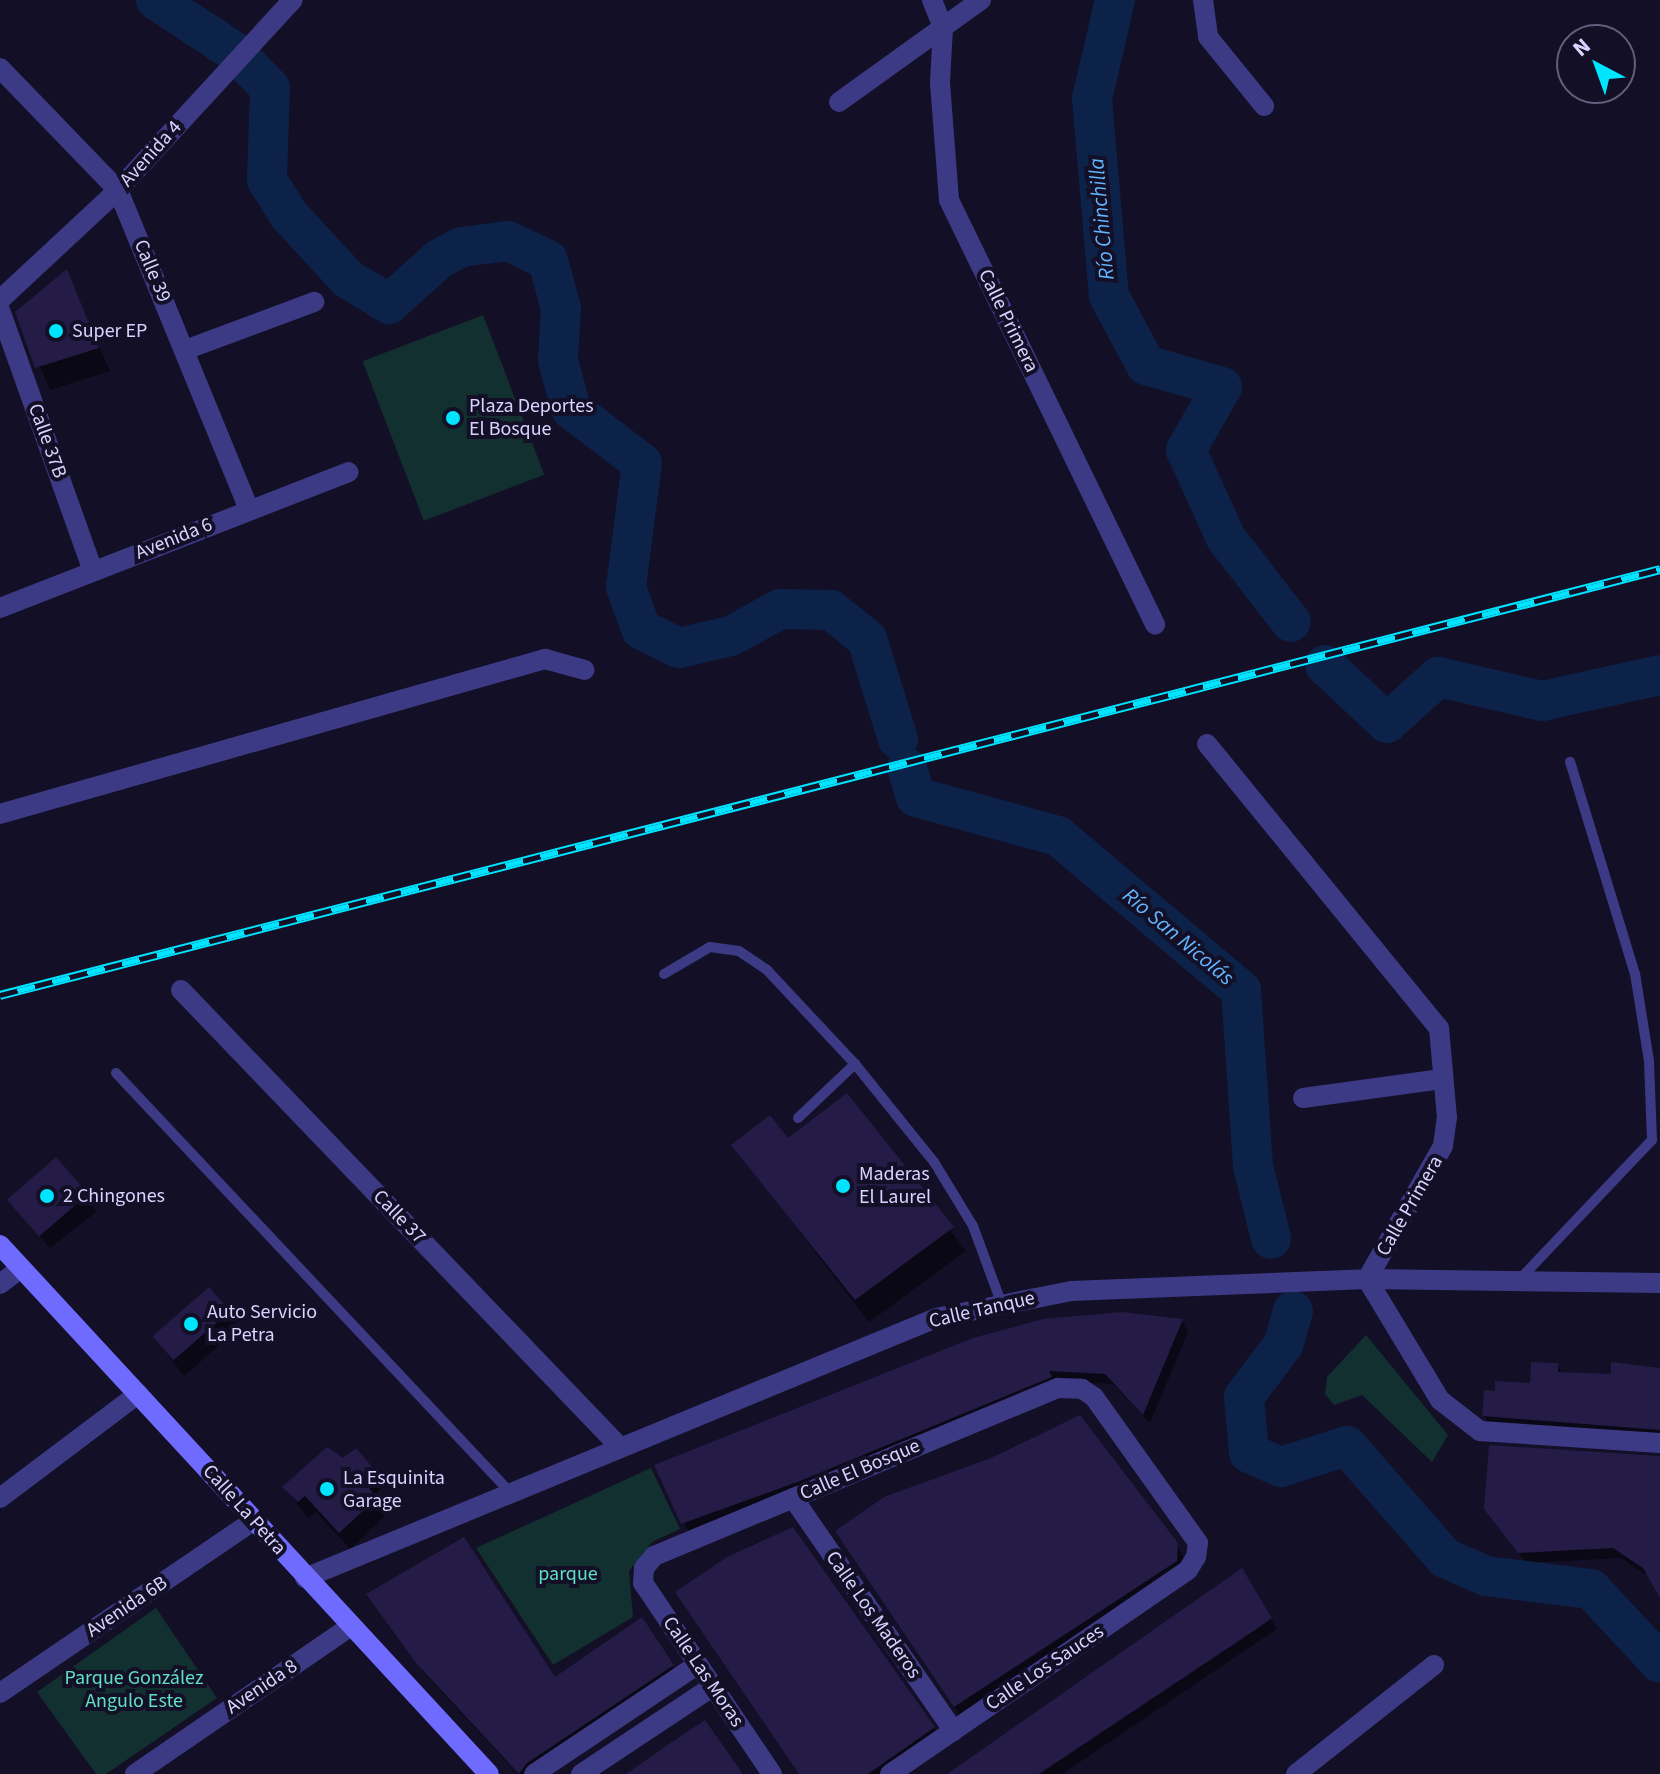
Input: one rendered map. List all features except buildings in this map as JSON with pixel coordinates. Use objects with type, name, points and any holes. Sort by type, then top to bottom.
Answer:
[{"type":"street","name":"Avenida 4","points":[[0,300],[118,190],[293,0]]},
{"type":"street","name":"Calle Primera","points":[[932,0],[943,27],[940,83],[949,200],[1155,625]]},
{"type":"street","points":[[839,102],[981,0]]},
{"type":"street","points":[[1203,0],[1208,37],[1264,106]]},
{"type":"street","name":"Calle 39","points":[[0,68],[118,190],[249,509]]},
{"type":"street","points":[[185,350],[314,302]]},
{"type":"street","name":"Calle 37B","points":[[0,310],[93,571]]},
{"type":"street","name":"Avenida 6","points":[[0,608],[348,472]]},
{"type":"street","points":[[0,814],[545,659],[585,670]]},
{"type":"street","name":"Calle Primera","points":[[1207,744],[1439,1028],[1447,1117],[1443,1146],[1367,1279],[1440,1400],[1480,1431],[1660,1443]]},
{"type":"street","name":"Calle 37","points":[[181,990],[618,1445]]},
{"type":"street","points":[[1303,1098],[1442,1079]]},
{"type":"street","name":"Calle La Petra","points":[[0,1245],[489,1774]]},
{"type":"street","points":[[0,1284],[21,1268]]},
{"type":"street","name":"Calle Tanque","points":[[305,1578],[618,1445],[936,1318],[1071,1291],[1367,1279],[1660,1283]]},
{"type":"street","name":"Calle El Bosque","points":[[644,1568],[654,1556],[1058,1388],[1082,1389],[1094,1397],[1198,1543],[1196,1557]]},
{"type":"street","points":[[0,1498],[138,1394]]},
{"type":"street","name":"Calle Los Maderos","points":[[793,1498],[954,1731]]},
{"type":"street","name":"Avenida 6B","points":[[0,1693],[253,1521]]},
{"type":"street","name":"Calle Los Sauces","points":[[890,1774],[1188,1570],[1196,1557]]},
{"type":"street","name":"Calle Las Moras","points":[[644,1568],[643,1583],[772,1774]]},
{"type":"street","name":"Avenida 8","points":[[135,1774],[350,1627]]},
{"type":"street","points":[[534,1774],[697,1665]]},
{"type":"street","points":[[1296,1774],[1434,1665]]},
{"type":"street","points":[[581,1774],[712,1687]]},
{"type":"lane","points":[[1519,1281],[1652,1140],[1649,1061],[1635,974],[1570,762]]},
{"type":"lane","points":[[664,974],[710,947],[739,951],[767,970],[855,1064],[934,1162],[973,1226],[1002,1305]]},
{"type":"lane","points":[[798,1118],[855,1064]]},
{"type":"lane","points":[[116,1073],[509,1491]]},
{"type":"green space","name":"Plaza Deportes El Bosque","points":[[483,315],[544,475],[424,521],[363,361]]},
{"type":"green space","points":[[1366,1335],[1448,1435],[1432,1462],[1362,1395],[1334,1405],[1325,1394],[1327,1377]]},
{"type":"green space","name":"parque","points":[[651,1468],[680,1529],[652,1542],[629,1571],[633,1617],[553,1665],[476,1548]]},
{"type":"green space","name":"Parque González Angulo Este","points":[[156,1608],[217,1698],[106,1774],[96,1774],[37,1692]]},
{"type":"waterway","name":"Río San Nicolás","points":[[156,0],[235,52],[270,88],[267,180],[288,214],[348,279],[389,304],[439,259],[462,247],[508,241],[548,260],[561,309],[558,360],[571,409],[642,463],[626,587],[641,629],[679,648],[731,636],[780,609],[831,610],[867,639],[898,739]]},
{"type":"waterway","name":"Río Chinchilla","points":[[1115,0],[1092,99],[1109,296],[1146,365],[1222,387],[1186,450],[1226,538],[1291,622]]},
{"type":"waterway","name":"Río Chinchilla","points":[[1325,665],[1387,723],[1438,677],[1542,701],[1660,675]]},
{"type":"waterway","name":"Río San Nicolás","points":[[907,768],[916,797],[1058,836],[1241,990],[1253,1166],[1271,1239]]},
{"type":"waterway","name":"Río San Nicolás","points":[[1293,1311],[1283,1345],[1244,1397],[1249,1453],[1281,1467],[1347,1446],[1445,1558],[1486,1576],[1591,1589],[1660,1663]]},
{"type":"railway","points":[[0,995],[1660,569]]},
{"type":"place","name":"Super EP","points":[[56,331]]},
{"type":"place","name":"Plaza Deportes El Bosque","points":[[453,418]]},
{"type":"place","name":"Maderas El Laurel","points":[[843,1186]]},
{"type":"place","name":"2 Chingones","points":[[47,1196]]},
{"type":"place","name":"Auto Servicio La Petra","points":[[191,1324]]},
{"type":"place","name":"La Esquinita Garage","points":[[327,1489]]}]
